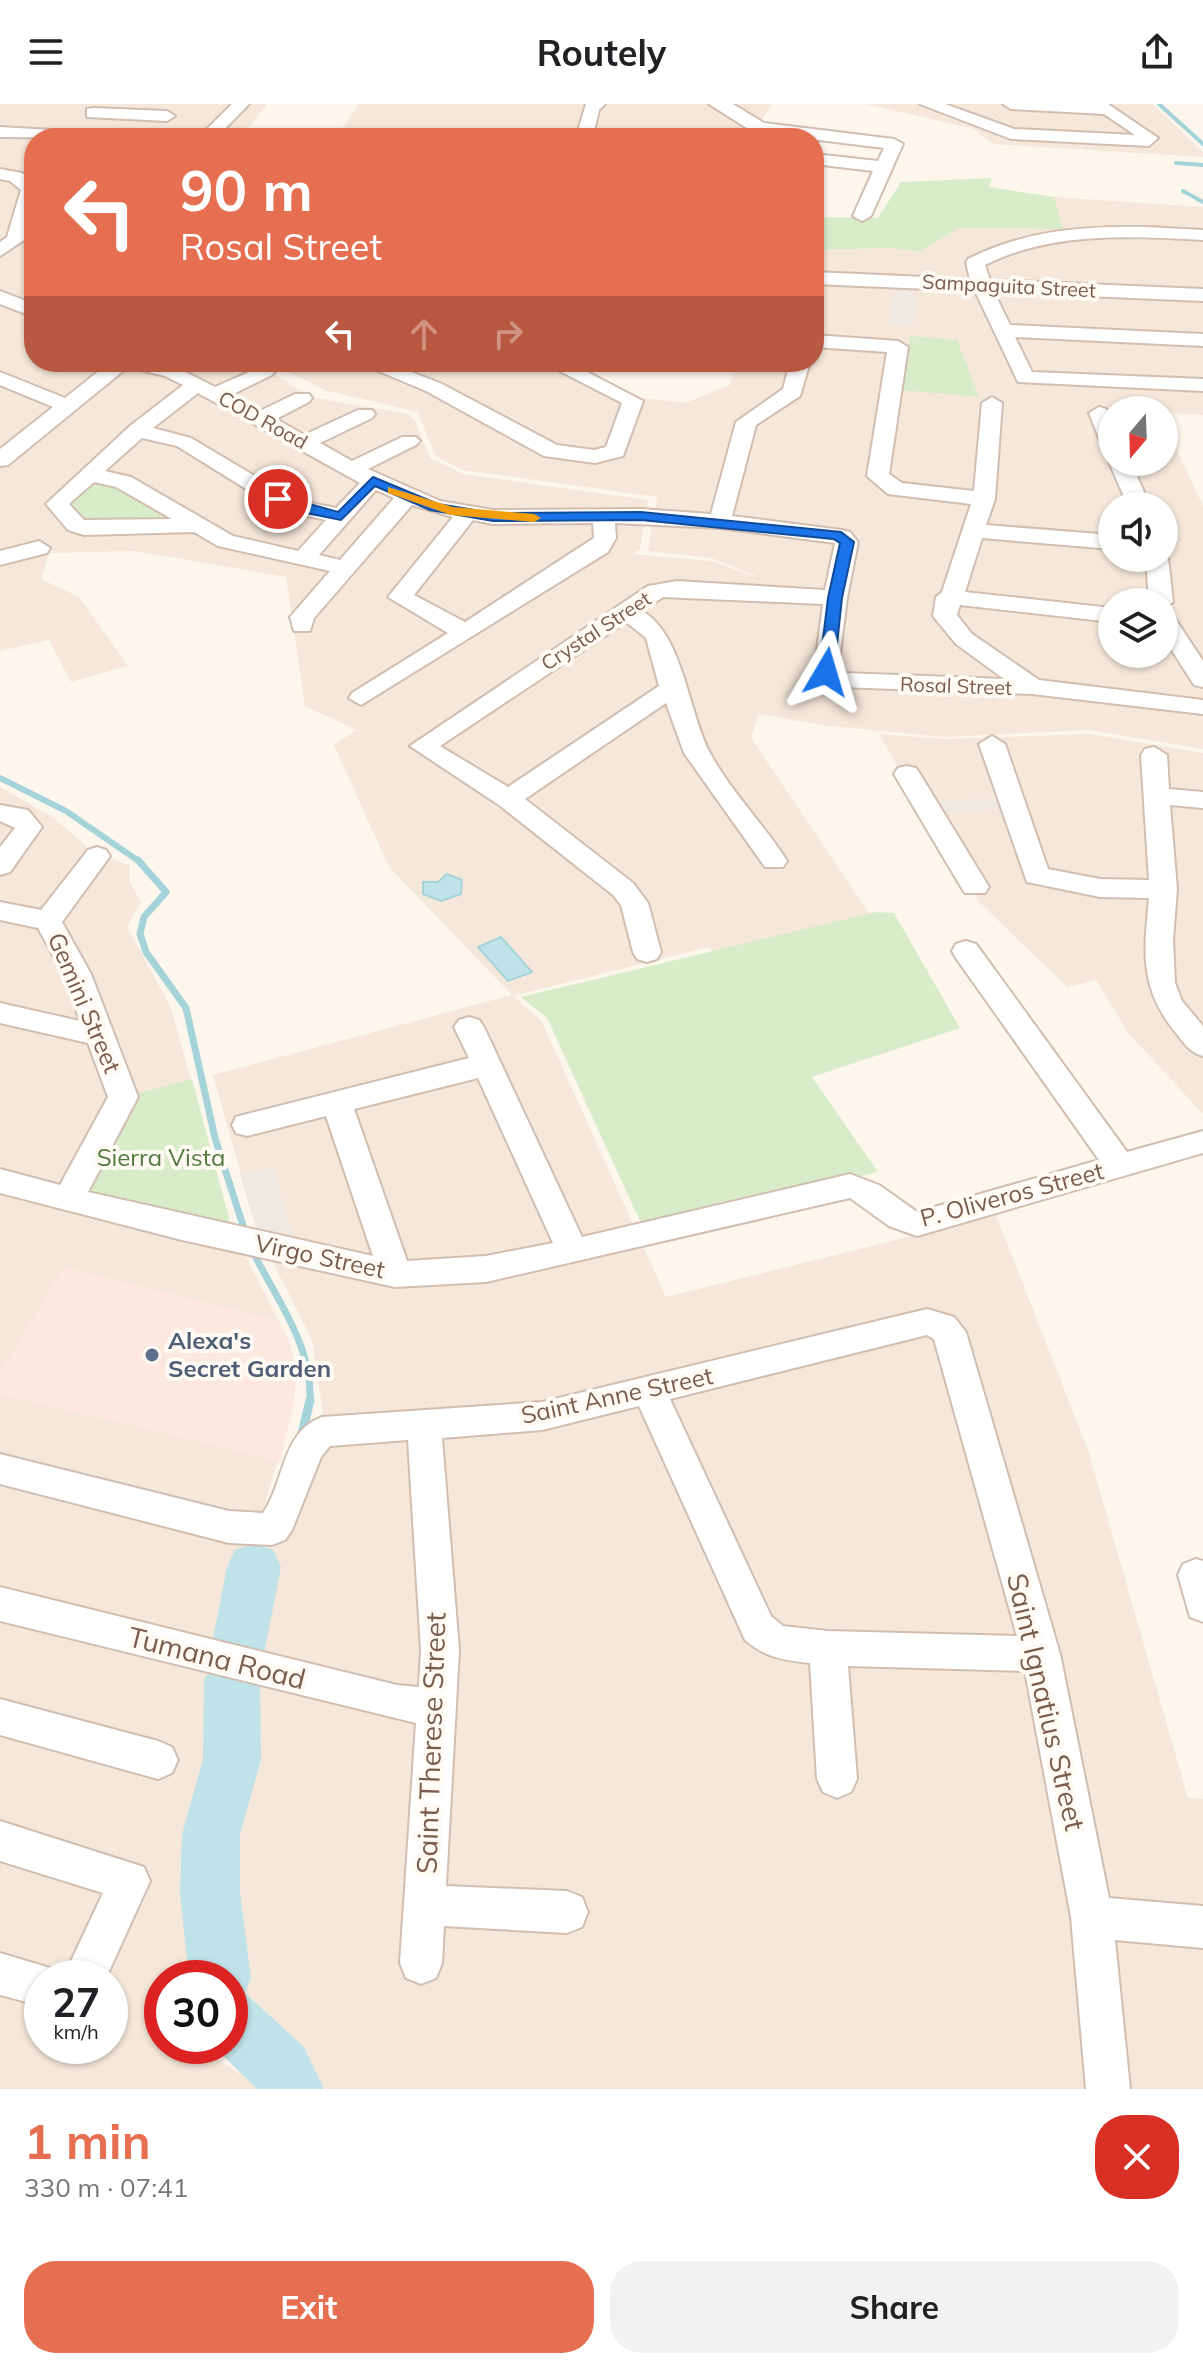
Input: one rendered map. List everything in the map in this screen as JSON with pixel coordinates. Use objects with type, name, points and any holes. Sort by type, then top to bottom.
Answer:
[{"type":"street","points":[[216,128],[241,104]]},
{"type":"street","points":[[587,128],[591,108],[597,104]]},
{"type":"street","points":[[933,104],[990,123],[1011,134],[1149,141],[1138,129],[1108,109],[1011,104]]},
{"type":"street","points":[[727,106],[751,128]]},
{"type":"street","points":[[87,128],[92,108],[167,116]]},
{"type":"street","points":[[821,128],[827,114]]},
{"type":"street","points":[[4,127],[24,129]]},
{"type":"street","points":[[824,136],[894,144],[862,216]]},
{"type":"street","points":[[824,160],[885,167]]},
{"type":"street","points":[[0,174],[16,177],[24,184]]},
{"type":"street","points":[[0,206],[24,207],[15,240],[0,250]]},
{"type":"street","points":[[1203,235],[1095,231],[996,249],[975,263],[982,286],[1025,378],[1203,385]]},
{"type":"street","name":"Sampaguita Street","points":[[824,278],[1203,295]]},
{"type":"street","points":[[0,297],[24,289]]},
{"type":"street","points":[[0,297],[24,307]]},
{"type":"street","points":[[1002,330],[1203,340]]},
{"type":"street","points":[[824,342],[898,347],[878,476],[896,489],[984,499]]},
{"type":"street","points":[[0,460],[109,372]]},
{"type":"street","name":"COD Road","points":[[185,372],[207,389],[373,481],[435,507]]},
{"type":"street","points":[[199,525],[76,525],[57,504],[137,430],[207,389],[262,372]]},
{"type":"street","points":[[393,372],[433,387],[552,451],[595,457],[615,451],[633,401],[573,372]]},
{"type":"street","points":[[720,521],[746,422],[793,392],[798,372]]},
{"type":"street","points":[[0,378],[65,405]]},
{"type":"street","points":[[1088,380],[1098,409]]},
{"type":"street","points":[[260,419],[302,398]]},
{"type":"street","points":[[992,403],[984,499],[975,531],[948,597],[945,616],[953,629],[1032,687]]},
{"type":"street","points":[[304,443],[365,414]]},
{"type":"street","points":[[137,430],[184,442],[288,505],[341,516]]},
{"type":"street","points":[[352,469],[409,441]]},
{"type":"street","points":[[89,474],[123,482],[226,541],[345,568]]},
{"type":"street","points":[[304,558],[373,481]]},
{"type":"street","points":[[302,626],[302,617],[407,497]]},
{"type":"street","name":"Rosal Street","points":[[435,507],[538,519],[603,516],[720,521],[842,537],[847,542],[835,598],[826,672],[830,676],[904,685],[1032,687],[1203,707]]},
{"type":"street","points":[[465,632],[400,597],[467,513]]},
{"type":"street","points":[[361,698],[600,547],[605,538],[603,516]]},
{"type":"street","points":[[975,531],[1098,541]]},
{"type":"street","points":[[0,558],[39,548]]},
{"type":"street","name":"Crystal Street","points":[[508,799],[424,749],[426,742],[624,611],[665,589],[835,598]]},
{"type":"street","points":[[948,597],[1098,613]]},
{"type":"street","points":[[624,611],[648,624],[658,637],[672,688],[697,753],[774,861]]},
{"type":"street","points":[[1178,642],[1203,680]]},
{"type":"street","points":[[647,952],[634,903],[623,889],[508,799],[672,688]]},
{"type":"street","points":[[992,744],[1037,876],[1100,888],[1163,889]]},
{"type":"street","points":[[1154,755],[1163,889],[1159,940],[1161,983],[1169,1005],[1203,1046]]},
{"type":"street","points":[[907,774],[975,887]]},
{"type":"street","points":[[1159,796],[1203,800]]},
{"type":"street","points":[[0,813],[19,816],[29,827],[0,866]]},
{"type":"street","name":"Gemini Street","points":[[68,1199],[122,1101],[103,1036],[77,974],[48,921],[97,856]]},
{"type":"street","points":[[0,911],[48,921]]},
{"type":"street","points":[[966,951],[1119,1165]]},
{"type":"street","points":[[0,1013],[103,1036]]},
{"type":"street","points":[[469,1027],[573,1252]]},
{"type":"street","points":[[247,1125],[337,1105],[485,1065]]},
{"type":"street","points":[[337,1105],[395,1274]]},
{"type":"street","name":"P. Oliveros Street","points":[[643,1235],[850,1186],[867,1191],[907,1221],[917,1224],[1203,1142]]},
{"type":"street","name":"Virgo Street","points":[[0,1181],[223,1237],[395,1274],[486,1269],[643,1235]]},
{"type":"street","name":"Saint Anne Street","points":[[0,1469],[262,1530],[282,1519],[316,1435],[542,1416],[927,1322],[942,1326]]},
{"type":"street","name":"Saint Ignatius Street","points":[[942,1326],[949,1332],[1041,1654],[1092,1917],[1108,2089]]},
{"type":"street","points":[[649,1391],[758,1628],[775,1642],[828,1648],[1041,1654]]},
{"type":"street","name":"Saint Therese Street","points":[[421,1963],[440,1650],[424,1427]]},
{"type":"street","name":"Tumana Road","points":[[5,1613],[397,1703],[436,1707]]},
{"type":"street","points":[[828,1648],[837,1779]]},
{"type":"street","points":[[0,1717],[158,1760]]},
{"type":"street","points":[[0,1841],[130,1881],[93,1960]]},
{"type":"street","points":[[424,1905],[567,1912]]},
{"type":"street","points":[[1092,1917],[1203,1927]]},
{"type":"street","points":[[0,1974],[24,1980]]},
{"type":"shaded area","points":[[0,104],[267,104],[248,128],[24,128],[24,372],[271,372],[310,397],[408,414],[415,421],[430,458],[463,474],[648,500],[640,549],[633,554],[711,561],[753,576],[756,576],[711,558],[648,551],[657,497],[462,470],[435,456],[418,412],[324,390],[289,372],[588,372],[642,398],[685,403],[730,385],[733,372],[824,372],[824,250],[893,248],[920,252],[959,228],[1062,229],[1054,197],[1203,207],[1203,415],[1178,414],[1178,396],[1098,396],[1098,476],[1178,476],[1178,452],[1203,506],[1203,749],[1088,730],[946,737],[828,726],[758,714],[751,738],[884,935],[754,1016],[709,947],[513,996],[541,1020],[666,1297],[996,1215],[1089,1453],[1188,1798],[1203,1799],[1203,2089],[305,2089],[295,2068],[248,2024],[248,1960],[229,1960],[217,1860],[248,1776],[238,1687],[276,1519],[294,1469],[323,1412],[312,1340],[257,1231],[213,1075],[512,995],[389,867],[334,745],[356,730],[305,706],[286,577],[135,551],[49,553],[41,579],[79,597],[128,666],[71,682],[49,640],[0,651]]},
{"type":"shaded area","points":[[359,104],[772,104],[756,128],[343,128]]},
{"type":"shaded area","points":[[866,104],[1153,104],[1203,152],[1203,157],[993,144],[971,128]]},
{"type":"shaded area","points":[[895,287],[916,288],[914,325],[889,324]]},
{"type":"shaded area","points":[[879,734],[947,739],[1091,734],[1203,753],[1203,1114],[1129,1034],[1096,980],[1067,987],[978,901],[947,854]]},
{"type":"shaded area","points":[[0,787],[54,818],[89,849],[130,866],[129,881],[141,902],[127,926],[171,1008],[231,1226],[0,1171]]},
{"type":"shaded area","points":[[997,798],[1000,809],[936,812],[930,802]]},
{"type":"shaded area","points":[[273,1168],[294,1240],[257,1231],[240,1175]]},
{"type":"shaded area","points":[[0,1192],[243,1251],[289,1341],[296,1368],[294,1405],[237,1599],[218,1693],[228,1753],[201,1829],[199,1893],[205,1960],[144,1960],[144,2064],[225,2064],[263,2089],[0,2089]]},
{"type":"shaded area","name":"Alexa's Secret Garden","points":[[64,1267],[279,1321],[296,1368],[294,1405],[280,1461],[0,1394],[0,1373]]},
{"type":"green space","points":[[992,178],[989,187],[1054,197],[1063,229],[959,228],[920,252],[893,248],[824,250],[824,217],[878,218],[901,182]]},
{"type":"green space","points":[[910,336],[957,340],[979,397],[902,390]]},
{"type":"green space","points":[[89,479],[117,486],[178,521],[83,523],[62,503]]},
{"type":"green space","points":[[876,912],[894,913],[960,1028],[812,1077],[878,1172],[644,1230],[547,1018],[521,997]]},
{"type":"green space","name":"Sierra Vista","points":[[192,1079],[231,1226],[83,1191],[135,1104],[136,1094]]},
{"type":"water","points":[[447,874],[462,880],[461,894],[441,901],[423,894],[423,882],[438,882]]},
{"type":"water","points":[[501,937],[532,972],[508,981],[478,947]]},
{"type":"waterway","points":[[1159,104],[1203,144]]},
{"type":"waterway","points":[[1176,163],[1203,165]]},
{"type":"waterway","points":[[1183,191],[1203,202]]},
{"type":"waterway","points":[[0,778],[66,811],[139,862]]},
{"type":"waterway","points":[[139,862],[166,892],[144,917],[140,934],[146,952],[186,1008],[215,1138],[246,1235]]},
{"type":"waterway","points":[[252,1250],[299,1342],[306,1361],[310,1400]]},
{"type":"waterway","points":[[302,1434],[310,1400]]},
{"type":"waterway","points":[[254,1567],[260,1538]]},
{"type":"waterway","points":[[238,1649],[254,1567]]},
{"type":"waterway","points":[[218,1960],[210,1892],[211,1835],[232,1759],[232,1680]]},
{"type":"waterway","points":[[248,2036],[281,2069],[292,2089]]},
{"type":"slow traffic","points":[[393,490],[451,511],[493,517],[534,518]]},
{"type":"place","name":"Alexa's Secret Garden","points":[[152,1355]]},
{"type":"route","points":[[278,499],[301,509],[341,516],[373,481],[435,507],[493,517],[641,516],[720,521],[836,535],[847,542],[835,598],[826,672]]}]
